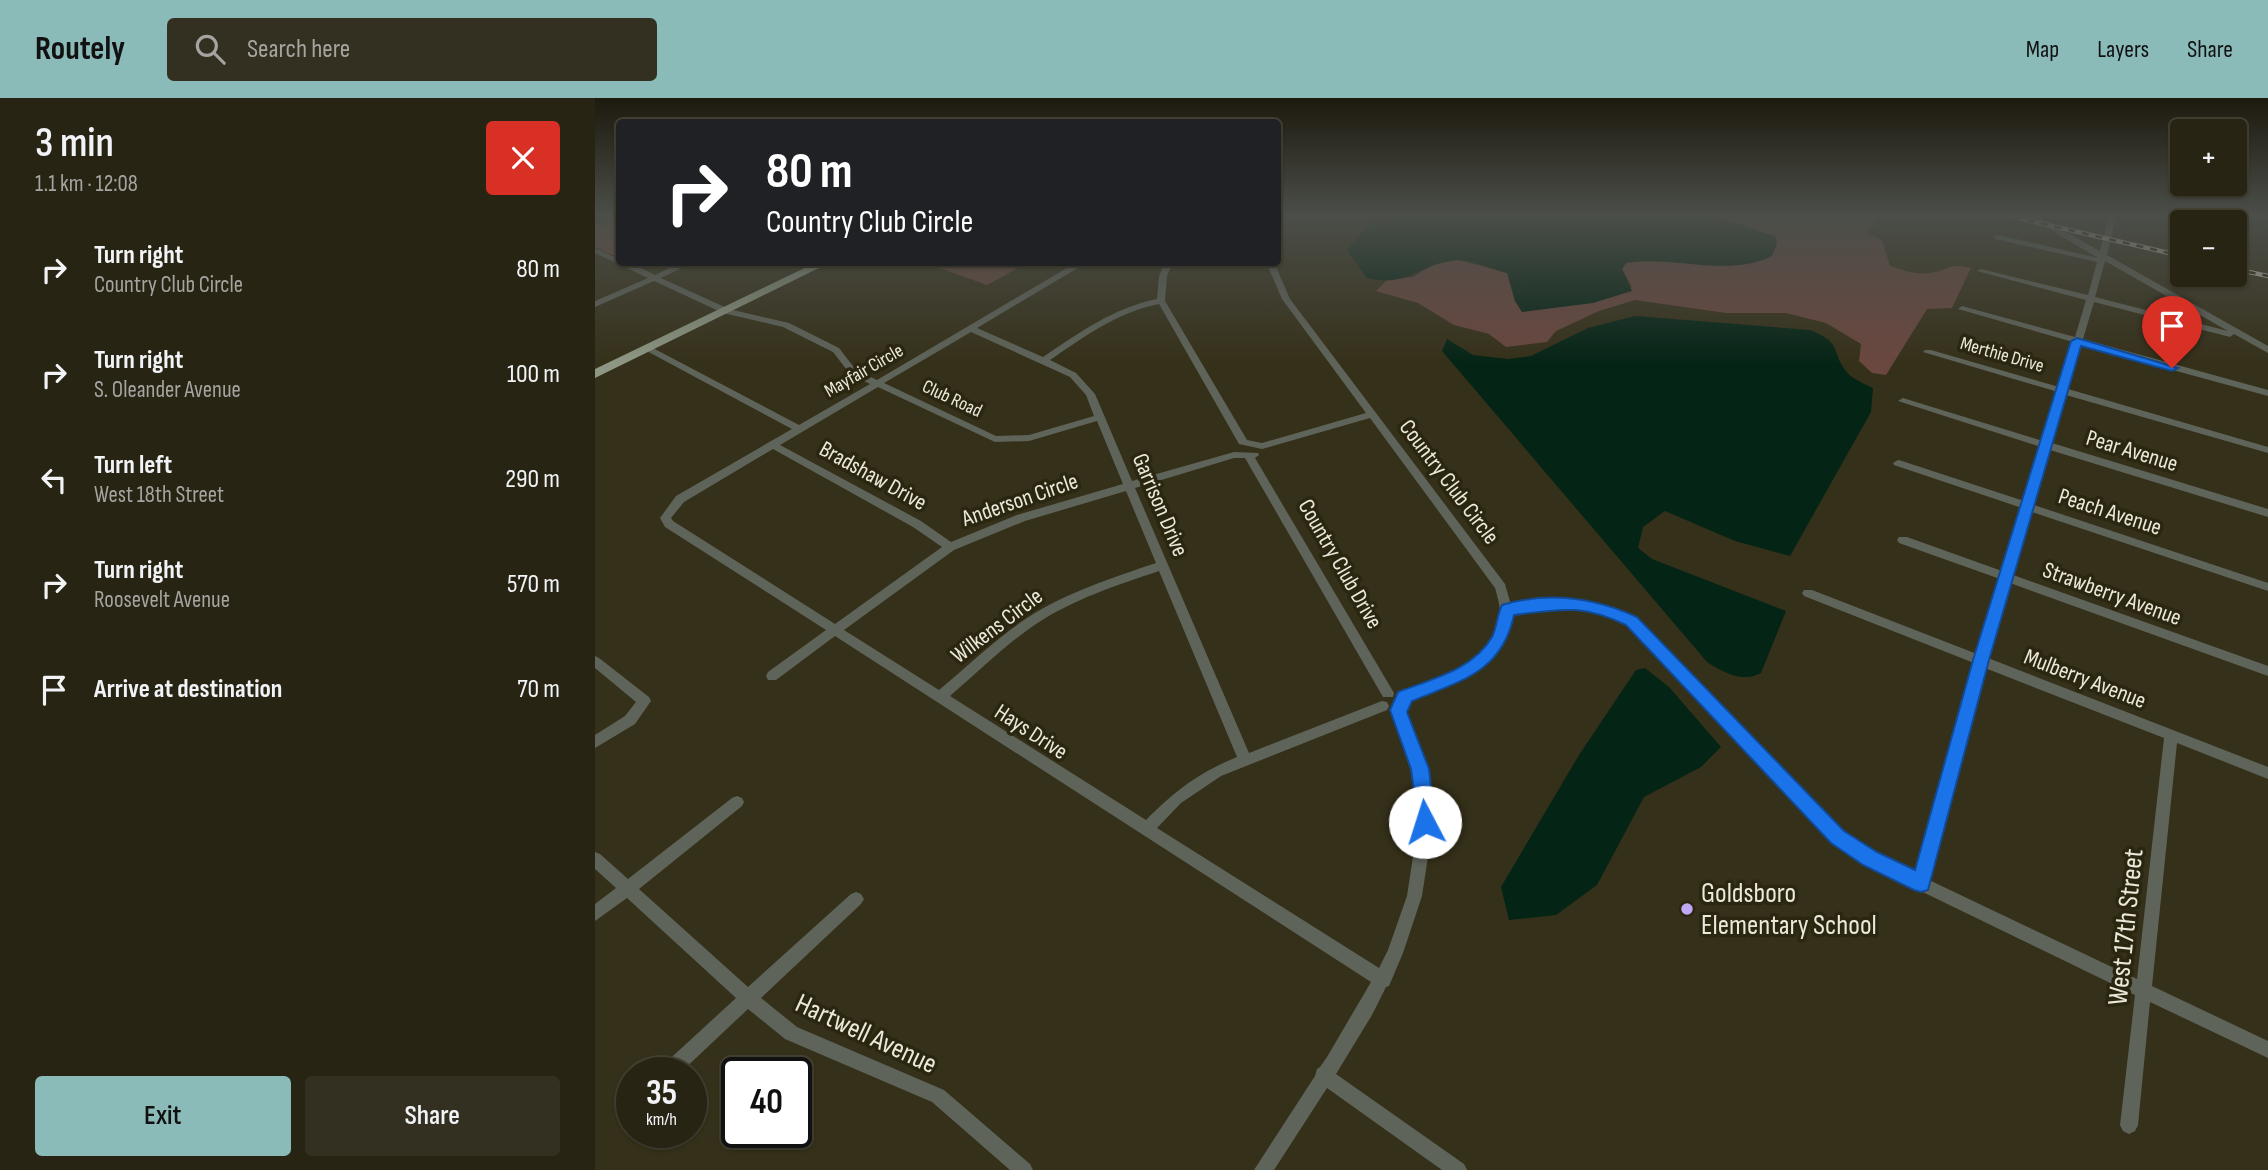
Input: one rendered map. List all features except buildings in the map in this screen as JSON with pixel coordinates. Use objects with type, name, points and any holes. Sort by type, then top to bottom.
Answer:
[{"type":"main road","points":[[599,373],[818,266]]},
{"type":"street","points":[[1921,883],[1981,660],[2100,264]]},
{"type":"street","points":[[2113,264],[2268,350]]},
{"type":"street","points":[[629,266],[726,311]]},
{"type":"street","points":[[595,304],[681,266]]},
{"type":"street","name":"Mayfair Circle","points":[[665,513],[680,499],[1077,266]]},
{"type":"street","points":[[1044,360],[1117,313],[1140,304],[1161,301],[1163,276],[1167,266]]},
{"type":"street","name":"Country Club Circle","points":[[1272,266],[1286,299],[1501,587],[1507,610]]},
{"type":"street","points":[[1981,271],[2247,338]]},
{"type":"street","name":"Country Club Drive","points":[[1161,301],[1393,701],[1420,769],[1425,803],[1426,841],[1422,873],[1411,917],[1383,980],[1323,1075]]},
{"type":"street","points":[[1962,309],[2268,393]]},
{"type":"street","name":"Club Road","points":[[726,311],[743,318],[786,325],[836,349],[853,372],[995,439],[1028,438],[1100,417]]},
{"type":"street","name":"Garrison Drive","points":[[971,329],[1044,360],[1073,375],[1083,384],[1100,417],[1245,759]]},
{"type":"street","name":"Bradshaw Drive","points":[[648,349],[800,429]]},
{"type":"street","name":"Merthie Drive","points":[[1927,352],[2268,450]]},
{"type":"street","name":"Pear Avenue","points":[[1903,401],[2268,513]]},
{"type":"street","name":"Anderson Circle","points":[[772,676],[950,547],[1021,518],[1372,414]]},
{"type":"street","name":"Bradshaw Drive","points":[[773,445],[917,524],[950,547]]},
{"type":"street","name":"Peach Avenue","points":[[1898,463],[2268,587]]},
{"type":"street","name":"Hays Drive","points":[[665,513],[669,524],[1383,980]]},
{"type":"street","name":"Strawberry Avenue","points":[[1903,540],[2268,671]]},
{"type":"street","name":"Wilkens Circle","points":[[939,698],[1029,622],[1085,592],[1163,565]]},
{"type":"street","name":"Mulberry Avenue","points":[[1808,593],[2268,773]]},
{"type":"street","points":[[1146,830],[1176,799],[1195,785],[1245,759],[1471,669],[1492,651],[1502,634],[1507,610],[1575,602],[1601,607],[1632,621],[1837,837],[1870,859],[2268,1050]]},
{"type":"street","points":[[595,661],[644,701],[630,720],[595,743]]},
{"type":"street","name":"West 17th Street","points":[[2129,1125],[2146,990],[2172,735]]},
{"type":"street","points":[[595,914],[737,802]]},
{"type":"street","name":"Hartwell Avenue","points":[[595,859],[749,999],[791,1033],[938,1096],[1024,1170]]},
{"type":"street","points":[[685,1057],[856,899]]},
{"type":"street","points":[[1263,1170],[1323,1075],[1458,1170]]},
{"type":"shaded area","points":[[1357,264],[1437,264],[1393,280],[1367,278]]},
{"type":"shaded area","points":[[1473,264],[1508,273],[1515,301],[1575,303],[1601,298],[1632,287],[1622,269],[1625,264],[1889,264],[1909,272],[1924,273],[1952,266],[1971,268],[1952,308],[1927,309],[1886,375],[1872,373],[1859,361],[1861,344],[1826,323],[1786,313],[1726,313],[1635,300],[1599,311],[1556,331],[1547,342],[1506,347],[1489,334],[1454,325],[1418,303],[1376,291],[1387,280],[1413,277],[1432,265]]},
{"type":"shaded area","points":[[1477,264],[1625,264],[1622,269],[1632,291],[1593,303],[1522,312],[1515,301],[1507,273]]},
{"type":"shaded area","points":[[1691,264],[1743,264],[1719,266]]},
{"type":"shaded area","points":[[934,266],[1022,266],[987,285]]},
{"type":"shaded area","points":[[1635,316],[1810,330],[1831,343],[1847,373],[1873,388],[1871,412],[1790,556],[1735,541],[1665,511],[1643,527],[1638,548],[1652,559],[1786,611],[1761,673],[1754,676],[1740,677],[1707,662],[1442,351],[1447,339],[1473,355],[1508,359],[1531,356],[1588,328]]},
{"type":"shaded area","points":[[1645,668],[1669,687],[1721,747],[1701,767],[1644,797],[1597,885],[1556,915],[1509,920],[1501,887],[1579,755],[1636,670]]},
{"type":"railway","points":[[2247,272],[2268,276]]},
{"type":"place","name":"Goldsboro Elementary School","points":[[1687,909]]},
{"type":"route","points":[[1425,822],[1420,769],[1398,710],[1404,704],[1404,697],[1471,669],[1492,651],[1502,634],[1508,617],[1507,610],[1575,602],[1601,607],[1632,621],[1837,837],[1870,859],[1921,883],[1981,660],[2077,341],[2172,368]]}]
